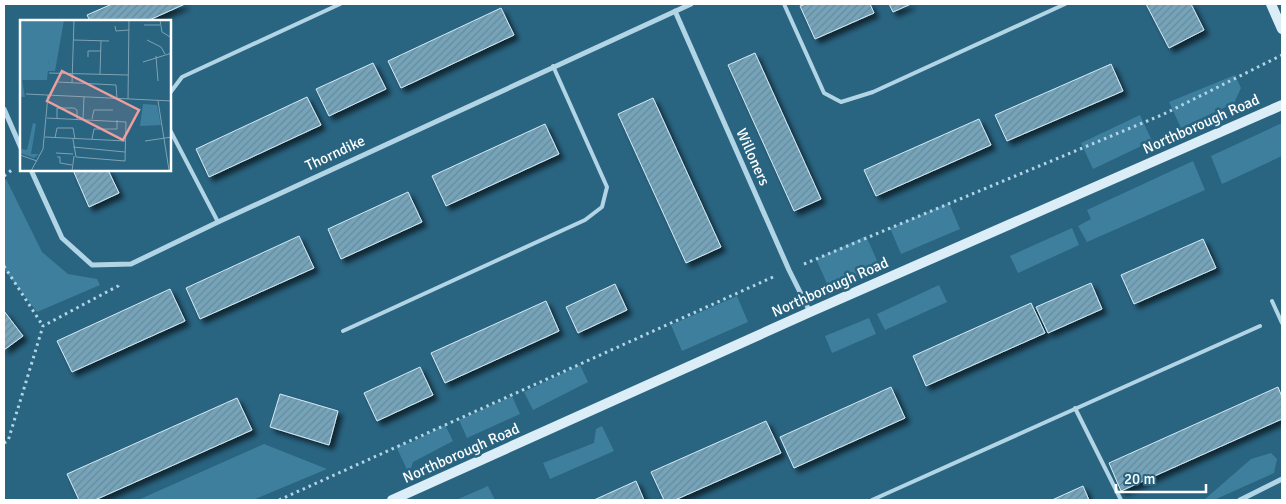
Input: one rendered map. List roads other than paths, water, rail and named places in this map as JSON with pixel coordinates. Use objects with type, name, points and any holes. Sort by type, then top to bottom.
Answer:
[{"type":"street","name":"Thorndike","points":[[31,171],[62,238],[92,265],[131,264],[553,66],[691,4]]},
{"type":"street","points":[[1271,4],[1282,29]]},
{"type":"street","name":"Willoners","points":[[675,12],[789,270],[810,312]]},
{"type":"street","name":"Northborough Road","points":[[392,500],[810,312],[1282,105]]},
{"type":"street","points":[[4,109],[20,146]]},
{"type":"street","points":[[1240,500],[1282,479]]},
{"type":"lane","points":[[171,92],[182,77],[340,4]]},
{"type":"lane","points":[[784,4],[824,93],[842,102],[873,92],[1064,4]]},
{"type":"lane","points":[[343,331],[585,220],[602,208],[608,187],[553,66]]},
{"type":"lane","points":[[171,132],[218,222]]},
{"type":"lane","points":[[1272,301],[1282,322]]},
{"type":"lane","points":[[872,500],[1260,326]]},
{"type":"lane","points":[[1075,408],[1121,500]]}]
